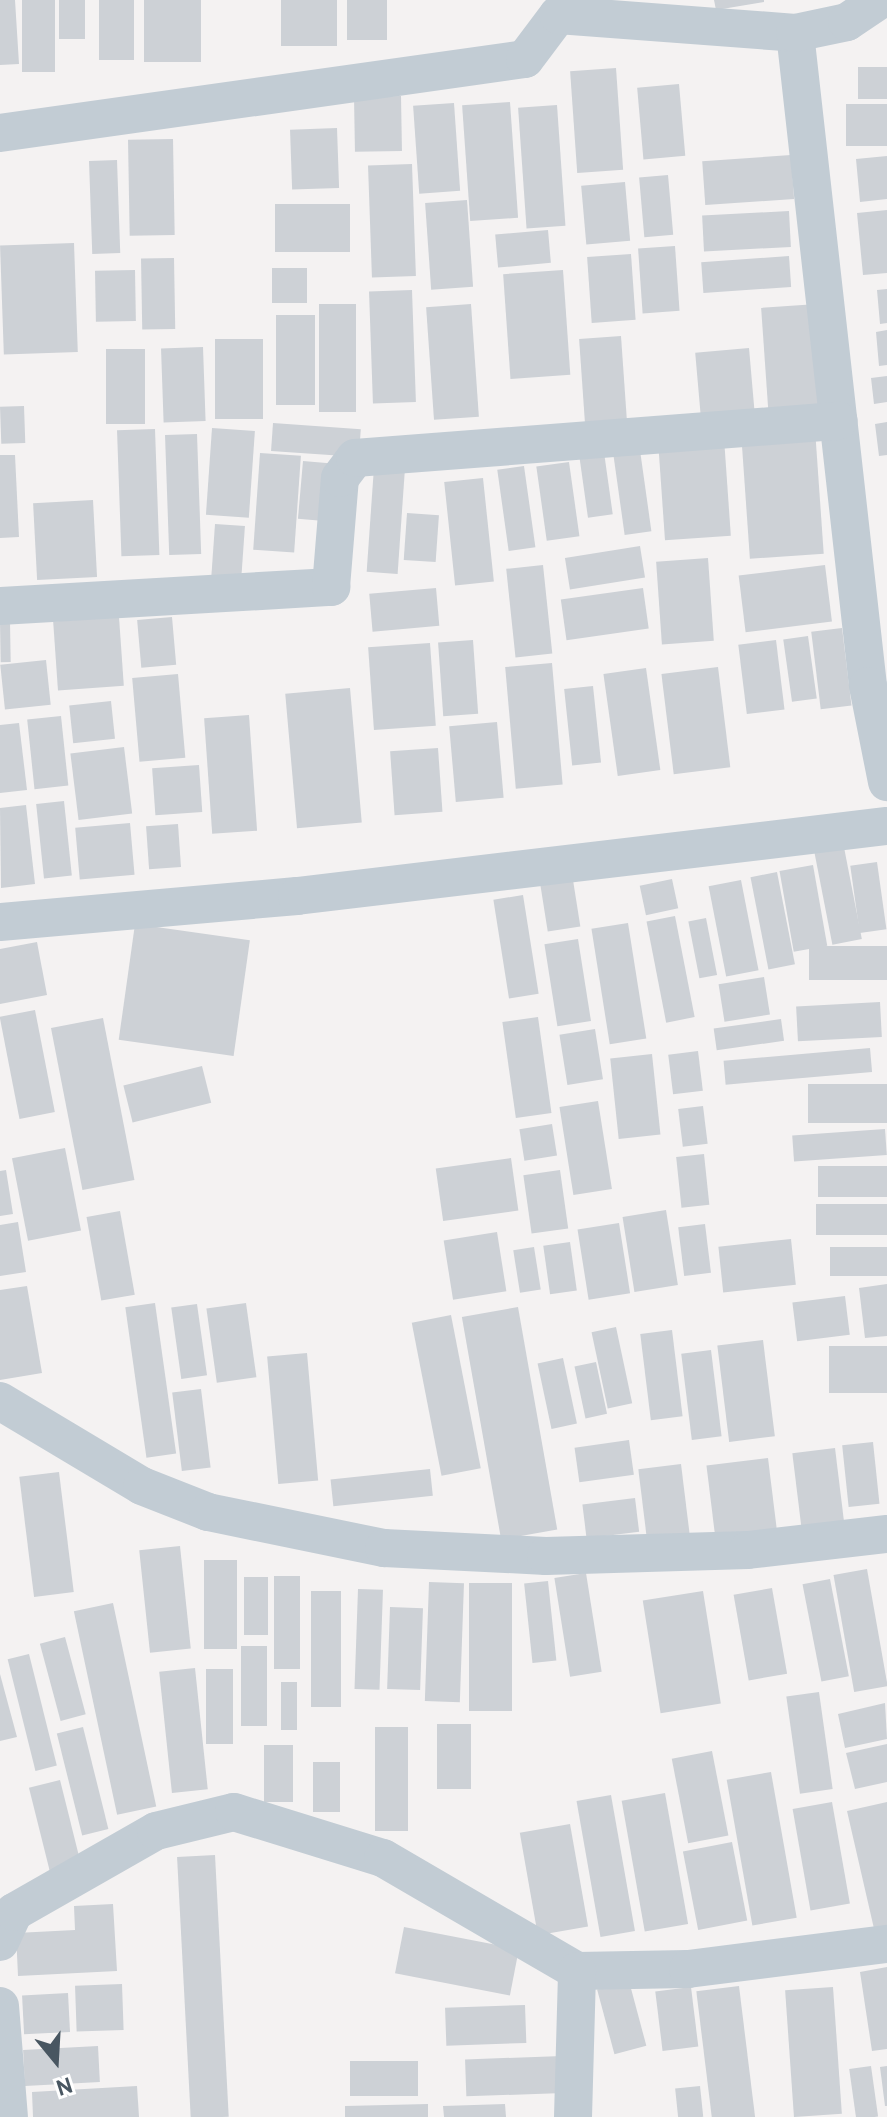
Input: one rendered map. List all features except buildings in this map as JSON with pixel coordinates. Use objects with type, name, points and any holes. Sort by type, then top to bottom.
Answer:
[{"type":"street","points":[[0,133],[525,59],[557,8],[795,33],[847,22],[880,0]]},
{"type":"street","points":[[795,33],[839,421],[878,685],[887,782]]},
{"type":"street","points":[[0,606],[331,587],[340,478],[355,458],[839,421]]},
{"type":"street","points":[[0,922],[297,896],[887,826]]},
{"type":"street","points":[[0,1401],[142,1486],[208,1512],[384,1548],[561,1556],[748,1550],[887,1534]]},
{"type":"street","points":[[0,1942],[14,1912],[156,1831],[234,1812],[383,1858],[577,1971],[688,1969],[887,1944]]},
{"type":"street","points":[[573,2117],[577,1971]]},
{"type":"street","points":[[0,2006],[9,2117]]}]
